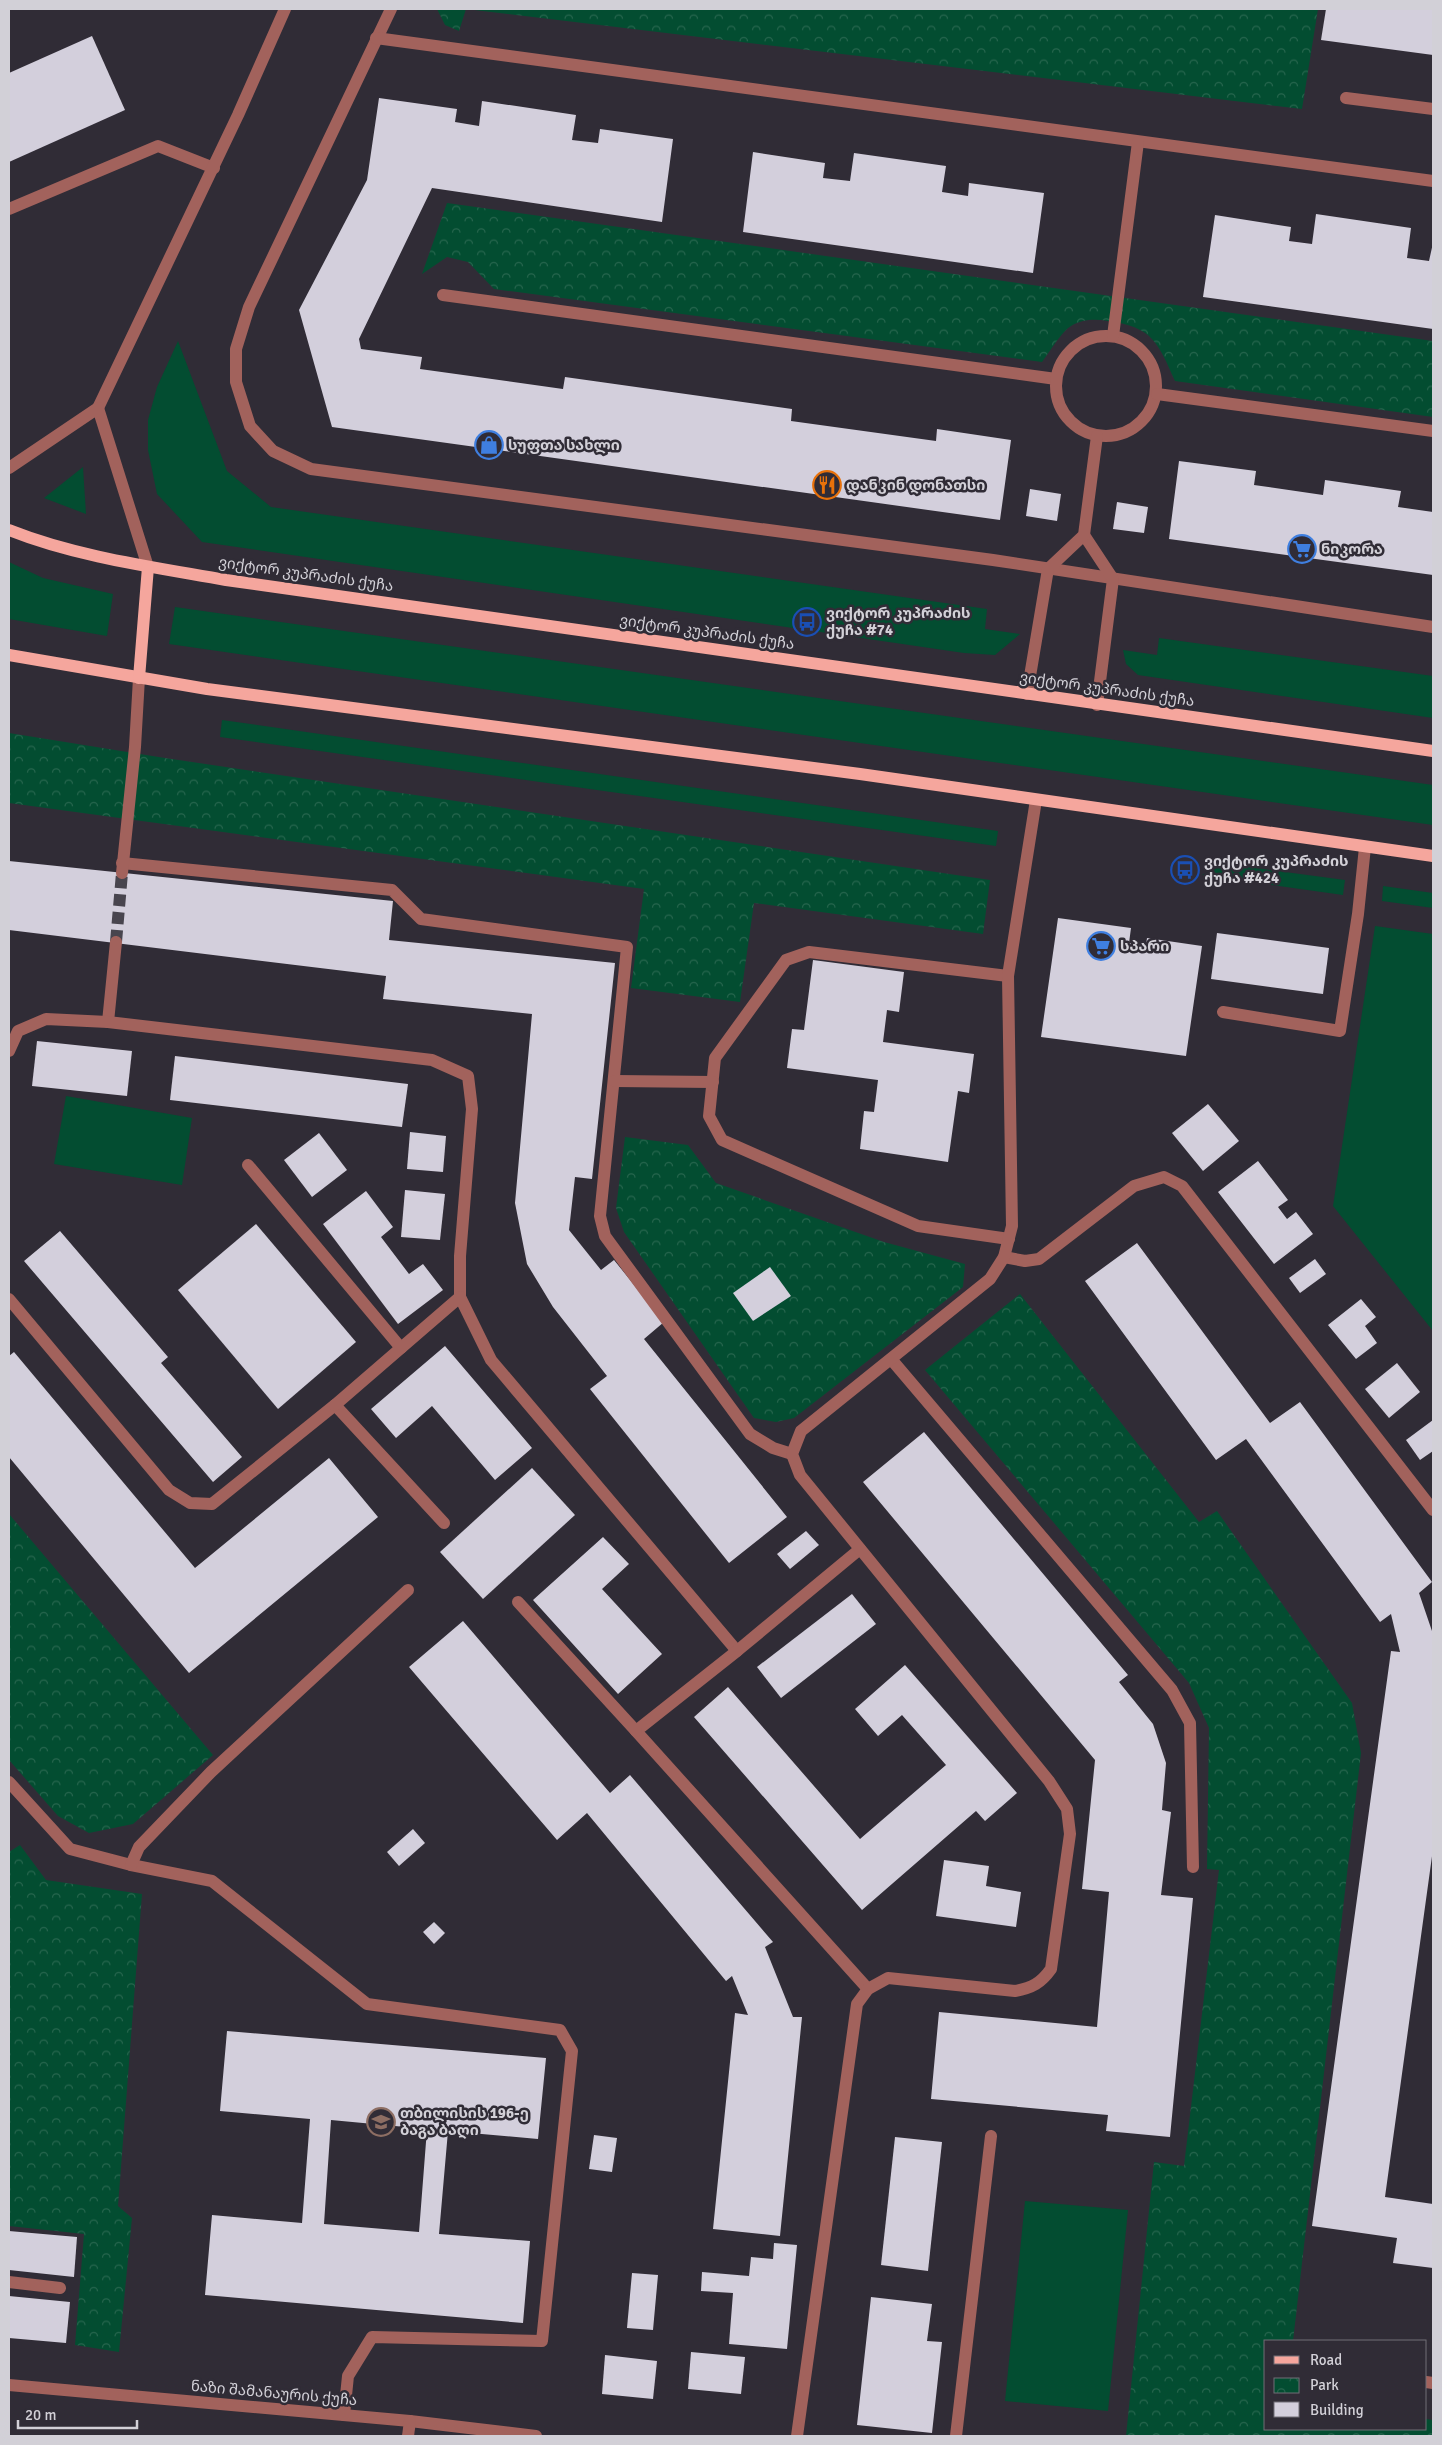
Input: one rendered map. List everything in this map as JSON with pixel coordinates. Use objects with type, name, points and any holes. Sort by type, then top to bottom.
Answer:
[{"type":"main road","name":"ვიქტორ კუპრაძის ქუჩა","points":[[9,530],[70,549],[148,566],[1433,751]]},
{"type":"main road","points":[[139,678],[148,566]]},
{"type":"main road","points":[[9,655],[217,690],[860,774],[1433,856]]},
{"type":"street","points":[[9,468],[98,408],[214,168],[285,9]]},
{"type":"street","points":[[391,9],[249,307],[236,349],[236,382],[250,426],[273,451],[311,469],[1048,569],[1433,627]]},
{"type":"street","points":[[376,38],[1433,181]]},
{"type":"street","points":[[1346,98],[1433,109]]},
{"type":"street","points":[[1113,336],[1138,142]]},
{"type":"street","points":[[9,209],[158,146],[214,168]]},
{"type":"street","points":[[443,295],[1056,379]]},
{"type":"street","points":[[1097,336],[1113,336],[1128,341],[1146,356],[1156,378],[1157,394],[1152,409],[1142,422],[1129,432],[1114,436],[1097,436],[1083,430],[1066,415],[1056,394],[1056,379],[1060,364],[1070,351],[1082,341],[1097,336]]},
{"type":"street","points":[[1157,394],[1433,431]]},
{"type":"street","points":[[98,408],[148,566]]},
{"type":"street","points":[[1027,694],[1048,569],[1084,535],[1097,436]]},
{"type":"street","points":[[1084,535],[1113,579],[1097,704]]},
{"type":"street","points":[[139,678],[135,747],[122,868],[392,890],[421,919],[627,947],[600,1216],[605,1236],[750,1434],[773,1448],[792,1454]]},
{"type":"street","points":[[796,2436],[857,2004],[868,1989],[888,1978],[1015,1991],[1030,1988],[1043,1981],[1051,1969],[1070,1834],[1067,1809],[1049,1781],[800,1475],[792,1454],[802,1431],[990,1279],[1004,1257],[1012,1226],[1008,976],[1036,800]]},
{"type":"street","points":[[1223,1012],[1340,1031],[1358,914],[1365,846]]},
{"type":"street","points":[[108,1022],[116,942]]},
{"type":"street","points":[[1008,976],[809,952],[786,960],[715,1058],[710,1116],[722,1140],[918,1226],[1009,1239]]},
{"type":"street","points":[[9,1051],[18,1031],[46,1019],[108,1022],[432,1060],[468,1076],[472,1109],[460,1256],[460,1298],[491,1360],[737,1651]]},
{"type":"street","points":[[615,1081],[713,1082]]},
{"type":"street","points":[[248,1165],[401,1348]]},
{"type":"street","points":[[1004,1257],[1025,1261],[1039,1259],[1134,1186],[1164,1177],[1182,1186],[1433,1510]]},
{"type":"street","points":[[9,1299],[169,1490],[190,1503],[212,1504],[335,1405],[460,1298]]},
{"type":"street","points":[[891,1359],[1172,1690],[1190,1723],[1193,1867]]},
{"type":"street","points":[[335,1405],[444,1523]]},
{"type":"street","points":[[636,1731],[737,1651],[860,1549]]},
{"type":"street","points":[[131,1865],[139,1847],[212,1772],[408,1590]]},
{"type":"street","points":[[518,1602],[868,1989]]},
{"type":"street","points":[[9,1782],[70,1849],[131,1865],[212,1881],[367,2004],[560,2030],[572,2051],[542,2341],[372,2337],[348,2376],[344,2415]]},
{"type":"street","points":[[956,2436],[992,2136]]},
{"type":"street","points":[[9,2282],[60,2288]]},
{"type":"street","name":"ნაზი შამანაურის ქუჩა","points":[[9,2385],[410,2421],[536,2436]]},
{"type":"street","points":[[408,2436],[410,2421]]},
{"type":"green space","points":[[437,9],[466,9],[459,31],[445,25]]},
{"type":"green space","points":[[466,9],[1318,9],[1302,109]]},
{"type":"green space","points":[[447,203],[1433,341],[1433,417],[1175,381],[1164,356],[1152,339],[1135,328],[1108,321],[1089,320],[1071,326],[1060,337],[1042,362],[494,289],[468,262],[447,257],[422,274]]},
{"type":"green space","points":[[178,341],[227,471],[271,507],[987,609],[985,629],[1020,634],[995,655],[964,653],[202,542],[157,494],[148,450],[148,420],[157,387]]},
{"type":"green space","points":[[83,467],[86,514],[44,498]]},
{"type":"green space","points":[[9,562],[43,578],[113,594],[107,636],[9,619]]},
{"type":"green space","points":[[175,607],[1433,785],[1433,825],[169,644]]},
{"type":"green space","points":[[1159,638],[1433,676],[1433,718],[1138,675],[1126,664],[1123,650],[1157,655]]},
{"type":"green space","points":[[222,720],[998,831],[996,846],[220,737]]},
{"type":"green space","points":[[9,733],[165,758],[990,880],[983,934],[754,903],[740,1002],[631,988],[644,889],[9,803]]},
{"type":"green space","points":[[1226,864],[1345,880],[1343,895],[1202,875]]},
{"type":"green space","points":[[1383,886],[1433,893],[1433,908],[1382,901]]},
{"type":"green space","points":[[1375,926],[1433,934],[1433,1331],[1333,1206]]},
{"type":"green space","points":[[66,1096],[192,1118],[182,1185],[54,1164]]},
{"type":"green space","points":[[625,1137],[688,1145],[716,1183],[884,1242],[965,1264],[963,1287],[794,1418],[776,1422],[754,1418],[624,1232],[616,1208]]},
{"type":"green space","points":[[1020,1294],[1199,1522],[1217,1511],[1352,1703],[1361,1753],[1293,2340],[1264,2340],[1264,2430],[1427,2430],[1427,2419],[1433,2420],[1433,2436],[1126,2436],[1154,2162],[1184,2166],[1219,1870],[1207,1869],[1209,1728],[1189,1683],[925,1370]]},
{"type":"green space","points":[[9,1514],[213,1755],[133,1824],[89,1833],[58,1816],[9,1760]]},
{"type":"green space","points":[[20,1845],[46,1880],[142,1894],[118,2206],[132,2218],[119,2352],[75,2345],[84,2234],[9,2226],[9,1852]]},
{"type":"green space","points":[[1025,2201],[1128,2210],[1108,2411],[1005,2401]]},
{"type":"building","points":[[1326,9],[1433,9],[1433,55],[1321,40]]},
{"type":"building","points":[[92,36],[125,110],[9,162],[9,73]]},
{"type":"building","points":[[379,98],[457,109],[455,122],[479,126],[482,101],[576,115],[572,140],[598,143],[600,129],[673,139],[662,222],[432,188],[359,339],[361,349],[422,357],[420,369],[563,389],[565,377],[792,409],[791,421],[936,441],[937,429],[1011,440],[1000,520],[332,427],[299,310],[367,180]]},
{"type":"building","points":[[753,152],[825,163],[823,178],[850,181],[854,153],[946,166],[942,192],[968,196],[969,183],[1044,193],[1033,273],[743,232]]},
{"type":"building","points":[[1316,214],[1411,228],[1407,258],[1429,261],[1433,243],[1433,329],[1203,297],[1215,215],[1291,227],[1289,241],[1312,244]]},
{"type":"building","points":[[1179,461],[1256,471],[1254,485],[1323,495],[1325,480],[1401,491],[1398,507],[1433,512],[1433,575],[1169,539]]},
{"type":"building","points":[[1030,489],[1061,494],[1057,521],[1026,516]]},
{"type":"building","points":[[1117,502],[1148,507],[1144,533],[1113,529]]},
{"type":"building","points":[[9,861],[393,901],[389,940],[615,963],[592,1179],[575,1177],[569,1230],[601,1270],[614,1260],[664,1322],[644,1339],[787,1517],[729,1563],[590,1389],[607,1376],[553,1307],[527,1264],[515,1203],[532,1014],[383,999],[386,976],[9,930]]},
{"type":"building","points":[[1058,918],[1131,928],[1129,943],[1146,945],[1147,938],[1202,946],[1186,1056],[1041,1037]]},
{"type":"building","points":[[1217,933],[1329,948],[1323,994],[1211,979]]},
{"type":"building","points":[[813,960],[904,972],[899,1012],[887,1010],[883,1042],[974,1054],[969,1093],[958,1091],[948,1162],[860,1149],[864,1111],[874,1112],[878,1080],[787,1068],[792,1029],[804,1030]]},
{"type":"building","points":[[37,1041],[132,1051],[127,1096],[32,1086]]},
{"type":"building","points":[[175,1056],[408,1084],[402,1127],[170,1100]]},
{"type":"building","points":[[1208,1104],[1239,1141],[1203,1171],[1172,1133]]},
{"type":"building","points":[[410,1132],[446,1136],[443,1172],[407,1169]]},
{"type":"building","points":[[319,1133],[347,1170],[312,1197],[284,1160]]},
{"type":"building","points":[[1258,1161],[1288,1200],[1278,1207],[1287,1219],[1296,1212],[1313,1234],[1274,1264],[1218,1192]]},
{"type":"building","points":[[405,1190],[445,1194],[440,1240],[401,1237]]},
{"type":"building","points":[[366,1191],[393,1227],[381,1237],[409,1274],[423,1264],[443,1290],[398,1324],[323,1224]]},
{"type":"building","points":[[256,1224],[356,1342],[278,1409],[178,1290]]},
{"type":"building","points":[[60,1231],[168,1357],[161,1363],[242,1457],[213,1482],[24,1261]]},
{"type":"building","points":[[1137,1243],[1270,1423],[1300,1402],[1432,1582],[1419,1593],[1433,1634],[1433,1849],[1385,2197],[1433,2204],[1433,2268],[1393,2263],[1397,2238],[1312,2226],[1391,1651],[1400,1652],[1391,1614],[1380,1622],[1246,1439],[1216,1460],[1085,1281]]},
{"type":"building","points":[[1315,1259],[1326,1274],[1300,1293],[1289,1278]]},
{"type":"building","points":[[770,1267],[791,1296],[753,1321],[733,1293]]},
{"type":"building","points":[[1361,1299],[1376,1317],[1365,1326],[1377,1343],[1356,1359],[1328,1325]]},
{"type":"building","points":[[445,1346],[532,1448],[495,1480],[432,1406],[396,1438],[371,1409]]},
{"type":"building","points":[[14,1352],[195,1568],[329,1458],[378,1517],[189,1673],[9,1457],[9,1356]]},
{"type":"building","points":[[1397,1363],[1420,1392],[1389,1418],[1365,1389]]},
{"type":"building","points":[[1433,1420],[1433,1451],[1420,1460],[1406,1440]]},
{"type":"building","points":[[924,1432],[1128,1675],[1119,1682],[1153,1724],[1166,1763],[1162,1810],[1171,1812],[1161,1895],[1193,1898],[1170,2137],[1106,2131],[1108,2115],[931,2099],[939,2012],[1097,2027],[1109,1892],[1082,1889],[1095,1760],[863,1482]]},
{"type":"building","points":[[532,1468],[575,1515],[483,1599],[440,1552]]},
{"type":"building","points":[[806,1531],[819,1545],[790,1569],[777,1554]]},
{"type":"building","points":[[603,1537],[629,1564],[602,1589],[662,1654],[618,1694],[533,1600]]},
{"type":"building","points":[[852,1594],[876,1624],[781,1698],[757,1667]]},
{"type":"building","points":[[463,1621],[610,1793],[630,1775],[773,1942],[765,1947],[793,2017],[802,2017],[780,2236],[713,2229],[735,2013],[748,2015],[732,1976],[726,1981],[587,1813],[557,1840],[409,1667]]},
{"type":"building","points":[[905,1665],[1017,1793],[985,1821],[976,1811],[862,1910],[694,1717],[728,1687],[860,1839],[946,1765],[902,1715],[878,1736],[855,1709]]},
{"type":"building","points":[[413,1829],[425,1843],[399,1866],[387,1852]]},
{"type":"building","points":[[944,1860],[989,1866],[986,1886],[1021,1892],[1016,1927],[936,1916]]},
{"type":"building","points":[[434,1922],[445,1933],[434,1944],[423,1932]]},
{"type":"building","points":[[227,2031],[546,2058],[538,2139],[448,2131],[439,2234],[530,2241],[523,2323],[205,2295],[212,2215],[302,2223],[310,2119],[220,2111]],"holes":[[[331,2120],[427,2129],[419,2232],[324,2224]]]},
{"type":"building","points":[[594,2135],[617,2138],[612,2172],[589,2169]]},
{"type":"building","points":[[895,2137],[942,2142],[928,2271],[881,2265]]},
{"type":"building","points":[[9,2231],[77,2237],[74,2277],[9,2270]]},
{"type":"building","points":[[774,2243],[797,2245],[787,2349],[729,2344],[733,2293],[701,2291],[702,2272],[749,2276],[751,2257],[773,2259]]},
{"type":"building","points":[[632,2273],[658,2275],[653,2330],[627,2328]]},
{"type":"building","points":[[9,2296],[70,2302],[66,2343],[9,2338]]},
{"type":"building","points":[[871,2297],[932,2304],[927,2341],[942,2342],[932,2433],[857,2425]]},
{"type":"building","points":[[691,2352],[745,2357],[741,2394],[688,2389]]},
{"type":"building","points":[[605,2355],[657,2361],[653,2399],[602,2394]]},
{"type":"tunnel","points":[[116,942],[122,873]]},
{"type":"place","name":"სუფთა სახლი","points":[[489,445]]},
{"type":"place","name":"დანკინ დონათსი","points":[[827,485]]},
{"type":"place","name":"ნიკორა","points":[[1302,549]]},
{"type":"place","name":"ვიქტორ კუპრაძის ქუჩა #74","points":[[807,622]]},
{"type":"place","name":"ვიქტორ კუპრაძის ქუჩა #424","points":[[1185,870]]},
{"type":"place","name":"სპარი","points":[[1101,946]]},
{"type":"place","name":"თბილისის 196-ე ბაგა ბაღი","points":[[381,2122]]}]
